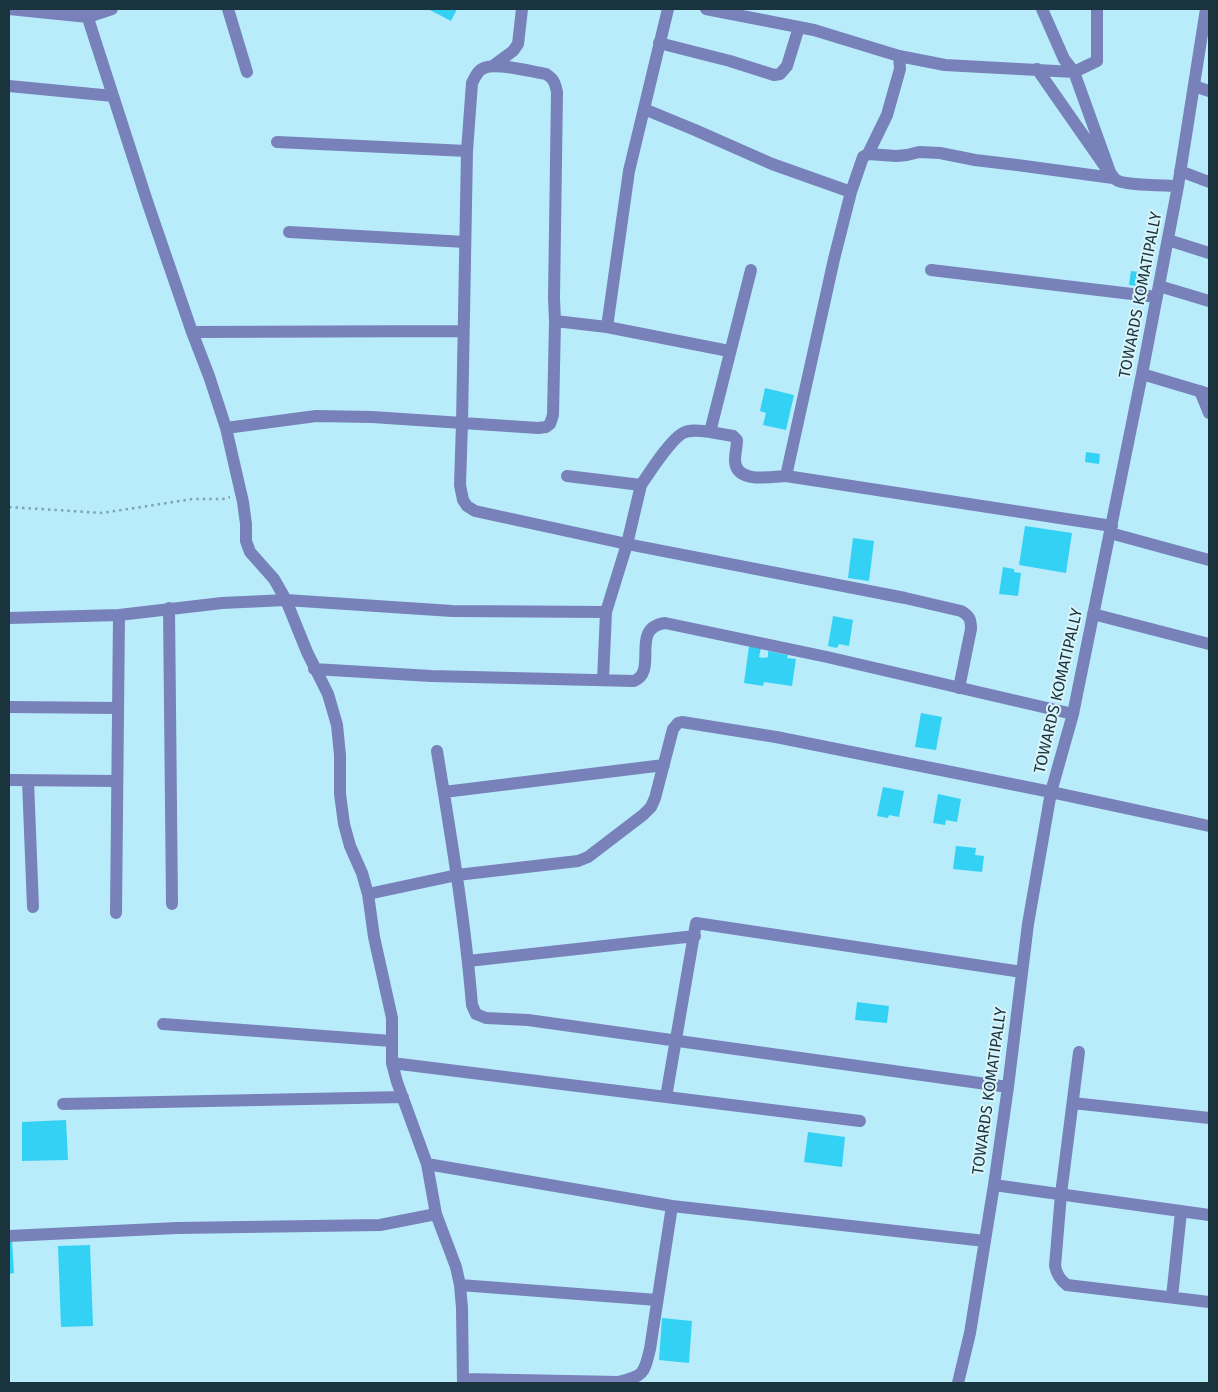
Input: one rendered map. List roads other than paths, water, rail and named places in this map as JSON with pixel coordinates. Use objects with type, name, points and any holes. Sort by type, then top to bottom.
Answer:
[{"type":"street","points":[[16,10],[87,13],[112,9]]},
{"type":"street","points":[[228,9],[246,72]]},
{"type":"street","points":[[522,9],[518,44],[513,51],[494,65],[483,68],[476,75],[472,83],[467,151],[465,242],[460,485],[463,500],[467,506],[475,511],[627,544],[905,598],[961,612],[968,615],[971,621],[971,629],[959,688]]},
{"type":"street","points":[[607,326],[629,171],[668,9]]},
{"type":"street","points":[[706,9],[740,12],[814,30],[898,56],[945,64],[1074,72],[1097,61],[1097,9]]},
{"type":"street","points":[[1042,9],[1064,59],[1074,72],[1114,179],[1129,183],[1178,186]]},
{"type":"street","name":"TOWARDS KOMATIPALLY","points":[[958,1383],[970,1333],[994,1185],[1028,924],[1051,792],[1072,714],[1094,614],[1142,374],[1178,186],[1194,86],[1206,32],[1206,9]]},
{"type":"street","points":[[87,13],[148,204],[226,428],[241,494],[246,524],[246,542],[250,552],[274,579],[286,600],[314,669],[328,694],[337,725],[340,756],[340,794],[344,824],[368,894],[374,937],[392,1018],[392,1063],[427,1164],[436,1214],[456,1267],[460,1285],[463,1381],[618,1382],[634,1378],[645,1369],[650,1349],[672,1206]]},
{"type":"street","points":[[659,44],[730,61],[774,75],[780,74],[787,66],[799,27]]},
{"type":"street","points":[[786,476],[834,259],[851,192],[863,157],[868,154],[887,114],[900,69],[898,56]]},
{"type":"street","points":[[226,428],[316,416],[372,417],[538,428],[546,427],[550,424],[552,415],[555,322],[556,84],[546,74],[494,65]]},
{"type":"street","points":[[868,154],[896,156],[919,152],[940,153],[975,160],[1113,178],[1037,69]]},
{"type":"street","points":[[9,86],[113,96]]},
{"type":"street","points":[[1194,86],[1209,92]]},
{"type":"street","points":[[644,109],[772,164],[851,192]]},
{"type":"street","points":[[277,142],[467,151]]},
{"type":"street","points":[[1180,171],[1209,182]]},
{"type":"street","points":[[289,232],[465,242]]},
{"type":"street","points":[[1168,240],[1209,253]]},
{"type":"street","points":[[710,432],[751,270]]},
{"type":"street","points":[[931,270],[1158,291],[1209,301]]},
{"type":"street","points":[[555,322],[607,326],[730,350]]},
{"type":"street","points":[[192,332],[464,331]]},
{"type":"street","points":[[1142,374],[1204,393],[1209,413]]},
{"type":"street","points":[[603,680],[606,612],[627,544],[641,485],[674,440],[684,432],[693,430],[733,436],[737,440],[736,465],[746,476],[754,478],[786,476],[1111,530],[1209,560]]},
{"type":"street","points":[[567,476],[641,485]]},
{"type":"street","points":[[9,618],[81,617],[169,608],[286,600],[452,611],[606,612]]},
{"type":"street","points":[[169,608],[172,904]]},
{"type":"street","points":[[116,912],[119,614]]},
{"type":"street","points":[[1094,614],[1209,644]]},
{"type":"street","points":[[314,669],[431,676],[634,681],[642,675],[649,631],[653,626],[665,623],[828,657],[1072,714]]},
{"type":"street","points":[[9,707],[118,708]]},
{"type":"street","points":[[368,894],[457,875],[578,861],[588,857],[651,807],[675,726],[686,722],[776,737],[1209,826]]},
{"type":"street","points":[[437,752],[457,875],[472,1005],[476,1014],[486,1018],[528,1020],[1008,1087]]},
{"type":"street","points":[[444,792],[664,764]]},
{"type":"street","points":[[9,780],[117,781]]},
{"type":"street","points":[[28,780],[33,907]]},
{"type":"street","points":[[666,1097],[696,923],[1022,972]]},
{"type":"street","points":[[468,961],[695,936]]},
{"type":"street","points":[[162,1024],[391,1041]]},
{"type":"street","points":[[1079,1052],[1060,1194],[1055,1266],[1057,1276],[1067,1285],[1209,1302]]},
{"type":"street","points":[[392,1063],[860,1121]]},
{"type":"street","points":[[63,1104],[403,1097]]},
{"type":"street","points":[[1072,1102],[1209,1118]]},
{"type":"street","points":[[427,1164],[672,1206],[984,1241]]},
{"type":"street","points":[[994,1185],[1209,1215]]},
{"type":"street","points":[[1172,1297],[1181,1212]]},
{"type":"street","points":[[9,1236],[177,1228],[380,1225],[436,1214]]},
{"type":"street","points":[[460,1285],[657,1300]]}]
